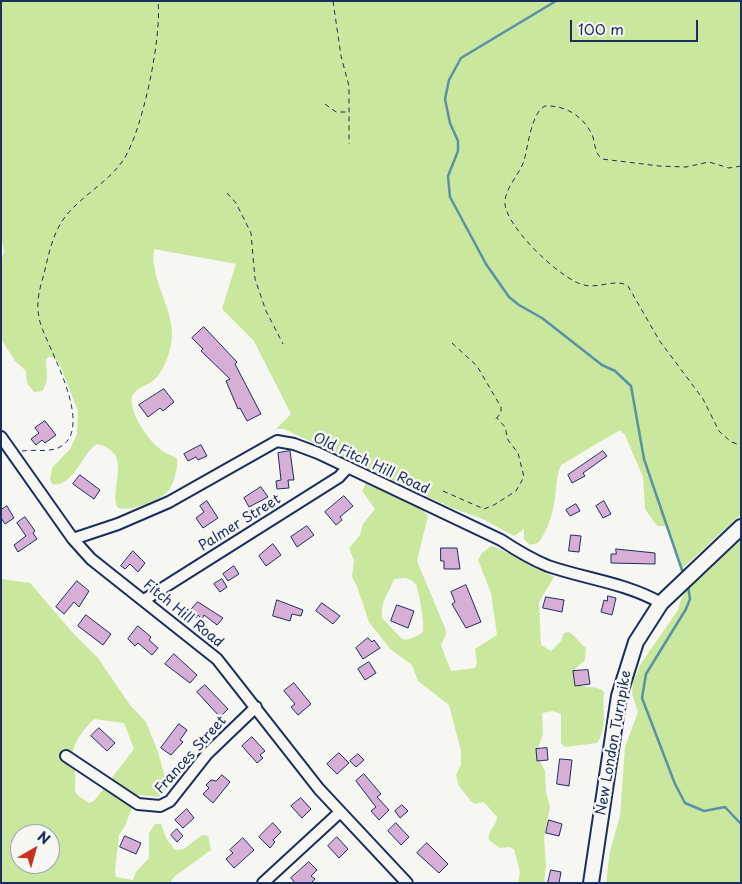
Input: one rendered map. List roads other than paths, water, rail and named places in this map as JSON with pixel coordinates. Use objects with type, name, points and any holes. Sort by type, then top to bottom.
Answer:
[{"type":"main road","name":"New London Turnpike","points":[[591,883],[619,696],[636,642],[661,603],[741,527]]},
{"type":"street","name":"Fitch Hill Road","points":[[1,437],[73,539],[91,559],[217,659],[339,813],[407,883]]},
{"type":"street","name":"Old Fitch Hill Road","points":[[73,539],[118,524],[169,502],[277,441],[294,444],[348,467],[501,540],[527,557],[550,566],[623,586],[645,594],[661,603]]},
{"type":"street","name":"Palmer Street","points":[[144,600],[339,477],[348,467]]},
{"type":"street","name":"Frances Street","points":[[66,756],[138,804],[164,806],[212,750],[256,706]]},
{"type":"street","points":[[263,883],[339,813]]},
{"type":"waterway","points":[[556,1],[461,58],[449,80],[445,99],[450,123],[458,141],[458,151],[448,176],[450,197],[486,264],[509,297],[542,318],[602,365],[615,371],[631,386],[644,459],[684,576]]},
{"type":"waterway","points":[[688,586],[690,599],[686,609],[646,674],[642,698],[675,784],[685,803],[704,811],[725,807],[741,824]]}]
